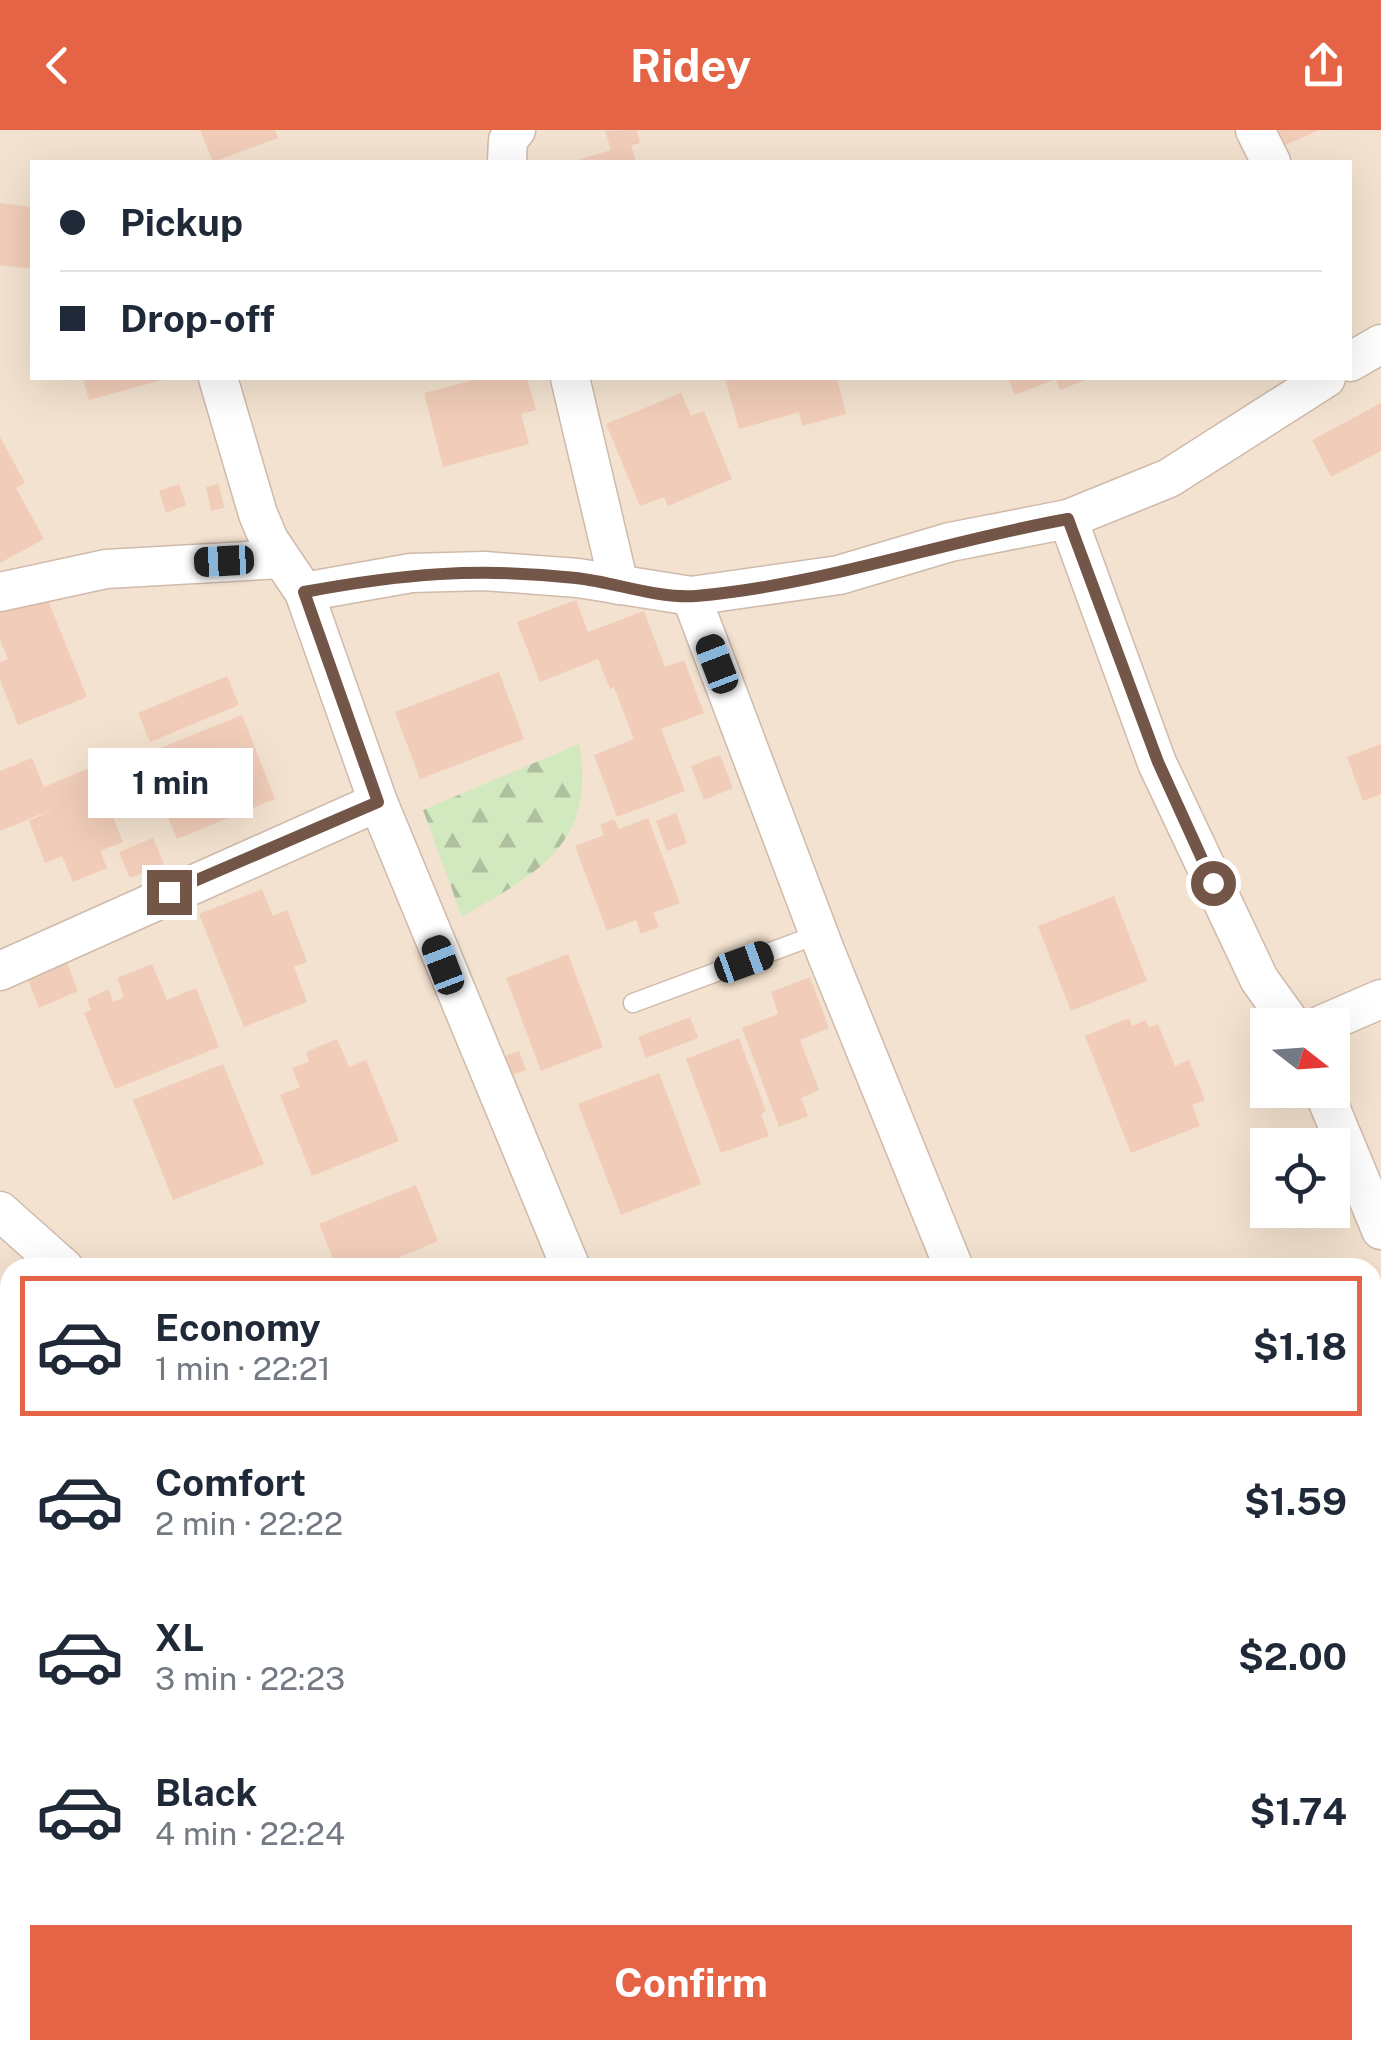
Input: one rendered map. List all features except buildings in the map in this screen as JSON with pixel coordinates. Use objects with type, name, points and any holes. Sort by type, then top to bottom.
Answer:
[{"type":"street","points":[[507,160],[508,140],[516,130]]},
{"type":"street","points":[[1255,130],[1270,160]]},
{"type":"street","points":[[219,380],[258,514],[281,559],[304,592],[378,802],[567,1258]]},
{"type":"street","points":[[570,380],[620,585]]},
{"type":"street","points":[[304,592],[411,573],[484,570],[692,596],[839,575],[950,542],[1068,519],[1169,478],[1323,380]]},
{"type":"street","points":[[1068,519],[1158,762],[1258,979],[1279,1008]]},
{"type":"street","points":[[0,592],[106,569],[281,559]]},
{"type":"street","points":[[692,596],[819,934],[950,1258]]},
{"type":"street","points":[[0,970],[378,802]]},
{"type":"street","points":[[1350,1012],[1381,998]]},
{"type":"street","points":[[1330,1108],[1381,1230]]},
{"type":"street","points":[[0,1212],[47,1258]]},
{"type":"lane","points":[[633,1003],[819,934]]},
{"type":"shaded area","points":[[0,130],[1381,130],[1381,1258],[0,1258]]},
{"type":"green space","points":[[579,744],[579,807],[570,831],[537,869],[462,917],[423,810]]},
{"type":"route","points":[[169,892],[378,802],[304,592],[411,573],[484,570],[578,578],[692,596],[839,575],[950,542],[1068,519],[1158,762],[1213,883]]}]
